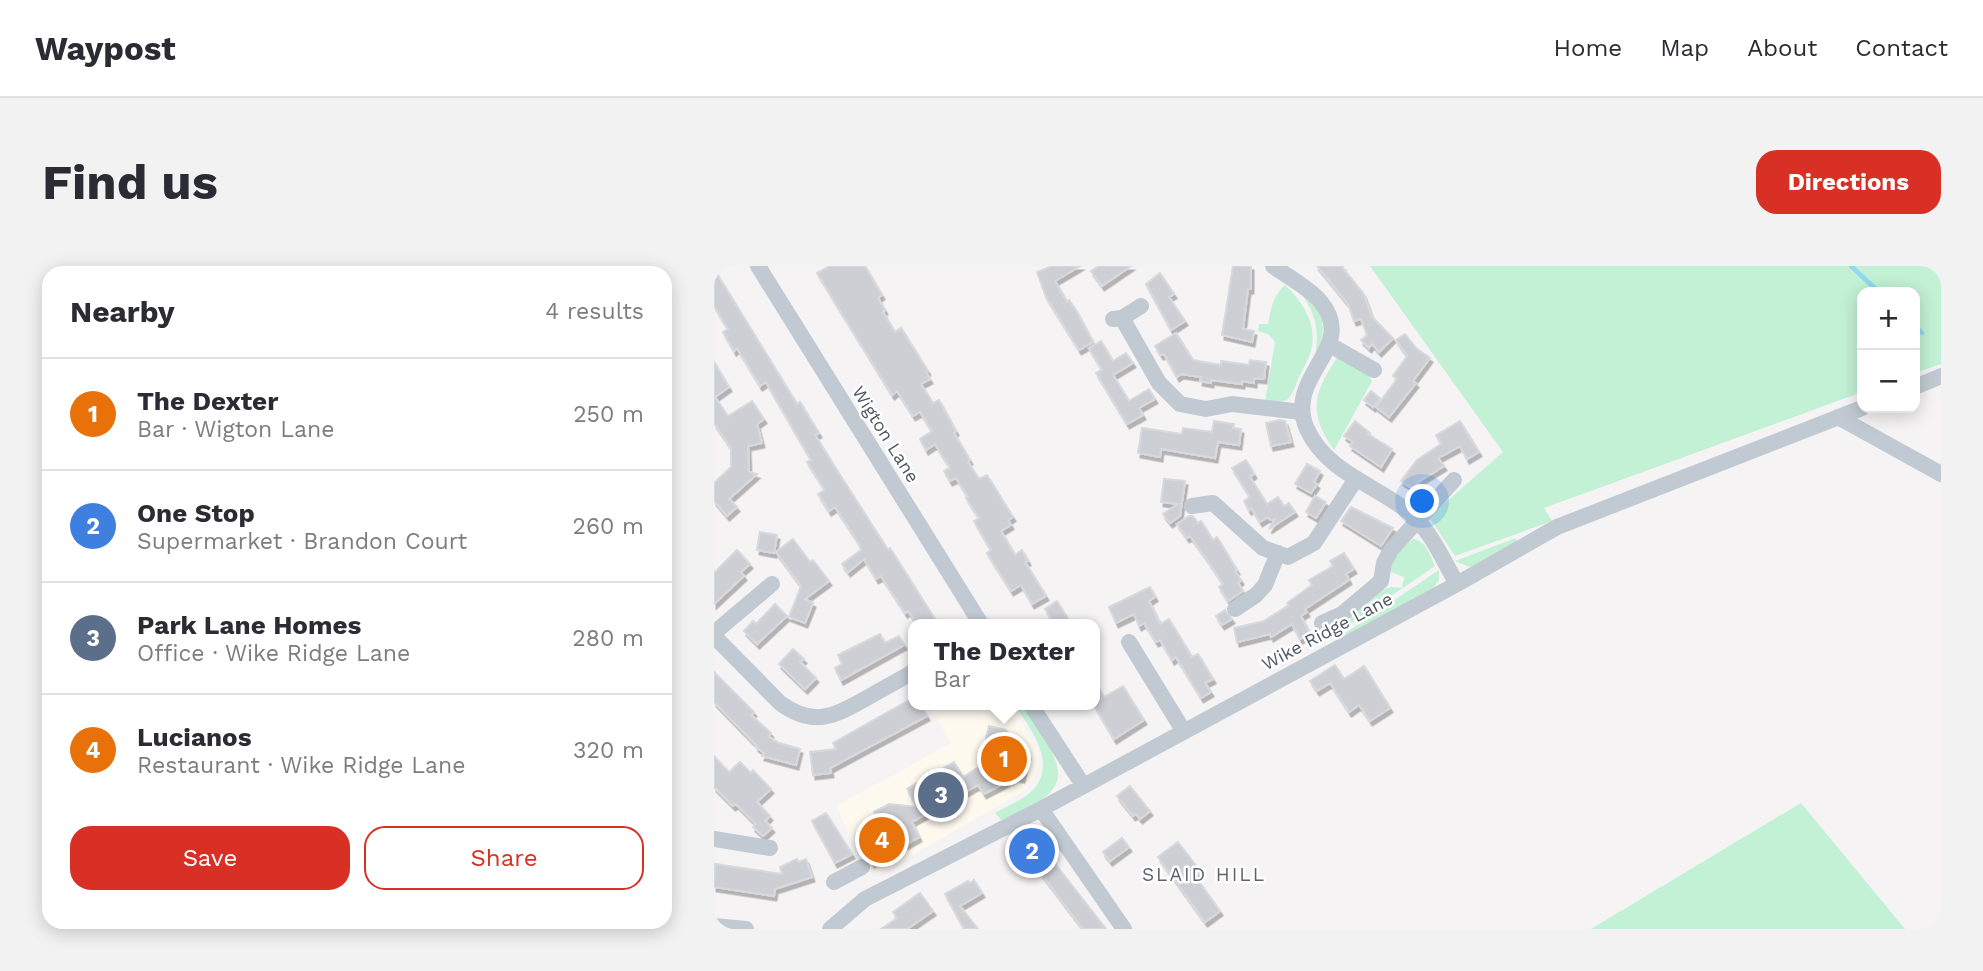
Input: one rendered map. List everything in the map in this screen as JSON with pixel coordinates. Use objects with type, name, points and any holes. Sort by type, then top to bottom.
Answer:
[{"type":"street","name":"Wigton Lane","points":[[758,266],[978,619]]},
{"type":"street","points":[[1273,266],[1321,301],[1330,322],[1330,345],[1307,383],[1301,412],[1318,448],[1337,467],[1384,495],[1418,520],[1457,584]]},
{"type":"street","points":[[1141,306],[1117,319],[1159,383],[1180,404],[1206,409],[1232,404],[1301,412]]},
{"type":"street","points":[[1330,345],[1374,370]]},
{"type":"street","points":[[1920,385],[1941,376]]},
{"type":"street","name":"Wike Ridge Lane","points":[[830,929],[865,900],[1041,809],[1457,584],[1556,527],[1857,410]]},
{"type":"street","points":[[1838,417],[1941,474]]},
{"type":"street","points":[[1192,506],[1216,497],[1263,548],[1288,557],[1314,543],[1356,480]]},
{"type":"street","points":[[1322,623],[1342,614],[1381,581],[1384,563],[1391,550],[1454,480]]},
{"type":"street","points":[[1235,609],[1264,595],[1278,553]]},
{"type":"street","points":[[772,584],[714,635],[780,703],[793,712],[807,717],[837,715],[908,675]]},
{"type":"street","points":[[1129,642],[1183,730]]},
{"type":"street","points":[[1034,710],[1083,785]]},
{"type":"street","points":[[1041,809],[1124,929]]},
{"type":"street","points":[[714,839],[769,848]]},
{"type":"street","points":[[834,882],[857,870],[865,900]]},
{"type":"street","points":[[714,926],[746,929]]},
{"type":"shaded area","points":[[932,710],[1014,710],[1038,750],[1038,766],[1034,780],[1027,789],[878,875],[863,849],[857,851],[836,806],[951,743]]},
{"type":"green space","points":[[1370,266],[1941,266],[1941,364],[1920,371],[1920,287],[1857,287],[1857,394],[1544,508],[1552,521],[1455,556],[1429,517],[1503,452]]},
{"type":"green space","points":[[1285,285],[1299,300],[1309,318],[1312,347],[1288,398],[1280,402],[1265,402],[1275,342],[1268,334],[1258,331],[1259,324],[1268,324],[1275,298]]},
{"type":"green space","points":[[1303,296],[1317,310],[1323,325],[1314,360],[1316,327]]},
{"type":"green space","points":[[1337,358],[1367,373],[1372,381],[1334,450],[1320,425],[1317,403],[1323,382]]},
{"type":"green space","points":[[1516,538],[1517,542],[1473,566],[1455,561]]},
{"type":"green space","points":[[1413,539],[1424,545],[1435,566],[1327,640],[1306,651],[1382,590],[1402,588],[1404,577],[1391,572],[1389,560]]},
{"type":"green space","points":[[1439,570],[1439,580],[1432,590],[1332,642]]},
{"type":"green space","points":[[1018,710],[1026,710],[1048,744],[1058,773],[1055,785],[1046,797],[1001,820],[995,813],[1020,800],[1033,790],[1040,779],[1042,757],[1034,735]]},
{"type":"green space","points":[[1801,803],[1905,929],[1591,929]]},
{"type":"building","points":[[830,266],[865,266],[882,295],[878,298],[895,332],[901,328],[928,371],[926,372],[930,379],[921,384],[933,403],[939,400],[970,460],[968,462],[979,479],[987,475],[1013,517],[1008,520],[1011,525],[1001,531],[1015,555],[1022,550],[1028,561],[1025,562],[1046,596],[1032,604],[1021,585],[1011,591],[987,553],[991,550],[974,521],[979,518],[966,498],[968,497],[956,478],[950,481],[944,471],[950,468],[935,444],[926,450],[920,439],[932,431],[920,412],[913,416],[897,391],[892,395],[817,273]]},
{"type":"building","points":[[1052,266],[1080,266],[1055,281],[1067,302],[1069,300],[1076,310],[1093,342],[1079,350],[1046,297],[1037,272]]},
{"type":"building","points":[[1099,266],[1131,266],[1102,286],[1091,271]]},
{"type":"building","points":[[1233,266],[1251,266],[1251,289],[1248,289],[1243,329],[1254,331],[1252,342],[1222,335]]},
{"type":"building","points":[[1317,266],[1344,266],[1342,267],[1363,293],[1372,317],[1393,338],[1379,352],[1372,344],[1369,348],[1361,340],[1367,335],[1361,319],[1354,321],[1348,304]]},
{"type":"building","points":[[714,269],[797,404],[800,402],[819,433],[815,435],[840,475],[935,619],[914,619],[908,611],[905,613],[881,576],[876,579],[864,559],[848,572],[842,564],[861,550],[858,542],[835,507],[829,511],[818,494],[825,490],[807,462],[811,460],[766,382],[760,386],[737,348],[734,351],[723,332],[728,329],[714,306]]},
{"type":"building","points":[[1160,273],[1174,294],[1169,297],[1185,321],[1171,330],[1146,284]]},
{"type":"building","points":[[1176,333],[1193,360],[1221,365],[1221,361],[1249,365],[1250,360],[1266,362],[1264,379],[1254,378],[1254,383],[1242,381],[1242,384],[1211,380],[1211,383],[1200,381],[1201,377],[1181,374],[1177,377],[1164,354],[1161,355],[1155,346]]},
{"type":"building","points":[[1405,334],[1416,348],[1430,358],[1413,381],[1416,383],[1389,417],[1376,407],[1397,379],[1393,376],[1407,356],[1396,340]]},
{"type":"building","points":[[1101,341],[1113,361],[1126,353],[1133,363],[1113,375],[1129,401],[1149,389],[1155,399],[1139,408],[1143,415],[1127,424],[1096,373],[1102,370],[1089,348]]},
{"type":"building","points":[[714,362],[729,387],[715,397],[728,416],[752,401],[764,419],[757,424],[762,443],[748,446],[749,472],[757,474],[729,499],[737,507],[727,516],[714,501],[714,483],[731,467],[731,448],[714,423]]},
{"type":"building","points":[[1371,391],[1380,398],[1373,407],[1364,400]]},
{"type":"building","points":[[1214,421],[1234,424],[1233,428],[1241,429],[1239,445],[1218,442],[1215,458],[1161,449],[1160,457],[1138,453],[1142,428],[1182,434],[1183,428],[1212,432]]},
{"type":"building","points":[[1285,421],[1291,442],[1271,446],[1266,423]]},
{"type":"building","points":[[1355,421],[1370,433],[1368,434],[1392,449],[1381,467],[1350,446],[1353,442],[1344,436]]},
{"type":"building","points":[[1460,421],[1479,452],[1467,459],[1460,446],[1438,458],[1444,466],[1418,482],[1413,489],[1401,481],[1417,460],[1441,444],[1436,435]]},
{"type":"building","points":[[1246,460],[1254,474],[1250,477],[1267,504],[1278,497],[1284,506],[1289,503],[1295,512],[1269,529],[1275,519],[1270,520],[1268,517],[1260,522],[1251,508],[1249,510],[1244,501],[1250,497],[1232,468]]},
{"type":"building","points":[[1307,464],[1320,471],[1314,482],[1317,484],[1311,493],[1295,484]]},
{"type":"building","points":[[1164,479],[1185,481],[1180,516],[1170,523],[1163,514],[1178,504],[1161,502]]},
{"type":"building","points":[[1315,496],[1326,502],[1316,518],[1306,512]]},
{"type":"building","points":[[1351,507],[1393,528],[1381,546],[1341,521]]},
{"type":"building","points":[[1193,516],[1198,523],[1201,521],[1213,540],[1217,537],[1237,570],[1235,571],[1241,580],[1238,583],[1243,591],[1228,601],[1219,587],[1223,584],[1206,558],[1190,536],[1187,538],[1177,524]]},
{"type":"building","points":[[760,532],[777,535],[774,553],[757,550]]},
{"type":"building","points":[[793,539],[829,581],[805,599],[813,603],[805,623],[789,617],[801,586],[776,552]]},
{"type":"building","points":[[737,550],[750,564],[741,572],[744,576],[714,604],[714,573]]},
{"type":"building","points":[[1344,553],[1354,569],[1346,574],[1349,580],[1305,609],[1307,612],[1301,616],[1310,634],[1300,639],[1292,624],[1271,637],[1270,634],[1237,642],[1234,628],[1264,621],[1289,605],[1287,603],[1312,585],[1309,580],[1333,566],[1330,561]]},
{"type":"building","points":[[1150,587],[1155,597],[1149,601],[1160,624],[1169,619],[1192,657],[1198,654],[1213,679],[1205,683],[1211,692],[1201,698],[1176,657],[1172,660],[1160,640],[1156,642],[1144,623],[1139,626],[1134,614],[1116,623],[1109,607]]},
{"type":"building","points":[[1057,601],[1068,619],[1052,619],[1045,609]]},
{"type":"building","points":[[775,604],[787,616],[757,644],[744,631],[753,621],[756,624]]},
{"type":"building","points":[[1225,610],[1232,619],[1222,625],[1216,616]]},
{"type":"building","points":[[880,634],[885,643],[899,636],[904,645],[841,680],[835,668],[842,664],[838,655]]},
{"type":"building","points":[[793,649],[804,659],[800,662],[816,678],[805,689],[779,664]]},
{"type":"building","points":[[1335,665],[1344,679],[1364,666],[1390,708],[1370,721],[1359,705],[1349,712],[1330,683],[1317,691],[1310,681]]},
{"type":"building","points":[[714,672],[754,712],[751,715],[771,733],[768,736],[779,743],[800,749],[796,765],[762,756],[764,753],[714,702]]},
{"type":"building","points":[[1123,686],[1144,720],[1114,739],[1097,710],[1100,710],[1100,690],[1104,697]]},
{"type":"building","points":[[908,701],[908,710],[924,710],[927,716],[830,768],[831,773],[813,775],[810,752],[836,749],[833,743]]},
{"type":"building","points":[[989,726],[1006,730],[1028,754],[1022,778],[1016,777],[984,794],[978,785],[912,822],[919,837],[872,863],[860,842],[874,834],[871,830],[881,824],[874,812],[889,804],[917,807],[907,789],[954,762],[963,777],[979,767]]},
{"type":"building","points":[[714,756],[729,772],[740,762],[751,773],[753,770],[771,789],[757,802],[770,816],[765,821],[772,828],[763,836],[753,827],[756,824],[736,804],[733,806],[714,787]]},
{"type":"building","points":[[1130,786],[1150,811],[1140,819],[1136,814],[1133,816],[1117,796]]},
{"type":"building","points":[[826,813],[852,854],[835,863],[812,821]]},
{"type":"building","points":[[1122,838],[1129,847],[1110,861],[1103,852]]},
{"type":"building","points":[[1039,842],[1106,929],[1083,929],[1025,853]]},
{"type":"building","points":[[1178,842],[1201,872],[1195,876],[1220,911],[1205,922],[1158,857]]},
{"type":"building","points":[[797,859],[798,862],[806,859],[812,877],[775,889],[774,896],[714,887],[715,864],[782,874],[780,867]]},
{"type":"building","points":[[974,880],[982,893],[960,906],[978,929],[964,929],[945,894]]},
{"type":"building","points":[[920,893],[933,911],[907,929],[881,929],[897,918],[893,912]]},
{"type":"waterway","points":[[1851,266],[1874,287]]},
{"type":"place","name":"The Dexter","points":[[1004,759]]},
{"type":"place","name":"Park Lane Homes","points":[[941,795]]},
{"type":"place","name":"Lucianos","points":[[882,840]]},
{"type":"place","name":"One Stop","points":[[1032,851]]},
{"type":"district","name":"SLAID HILL","points":[[1204,874]]}]
